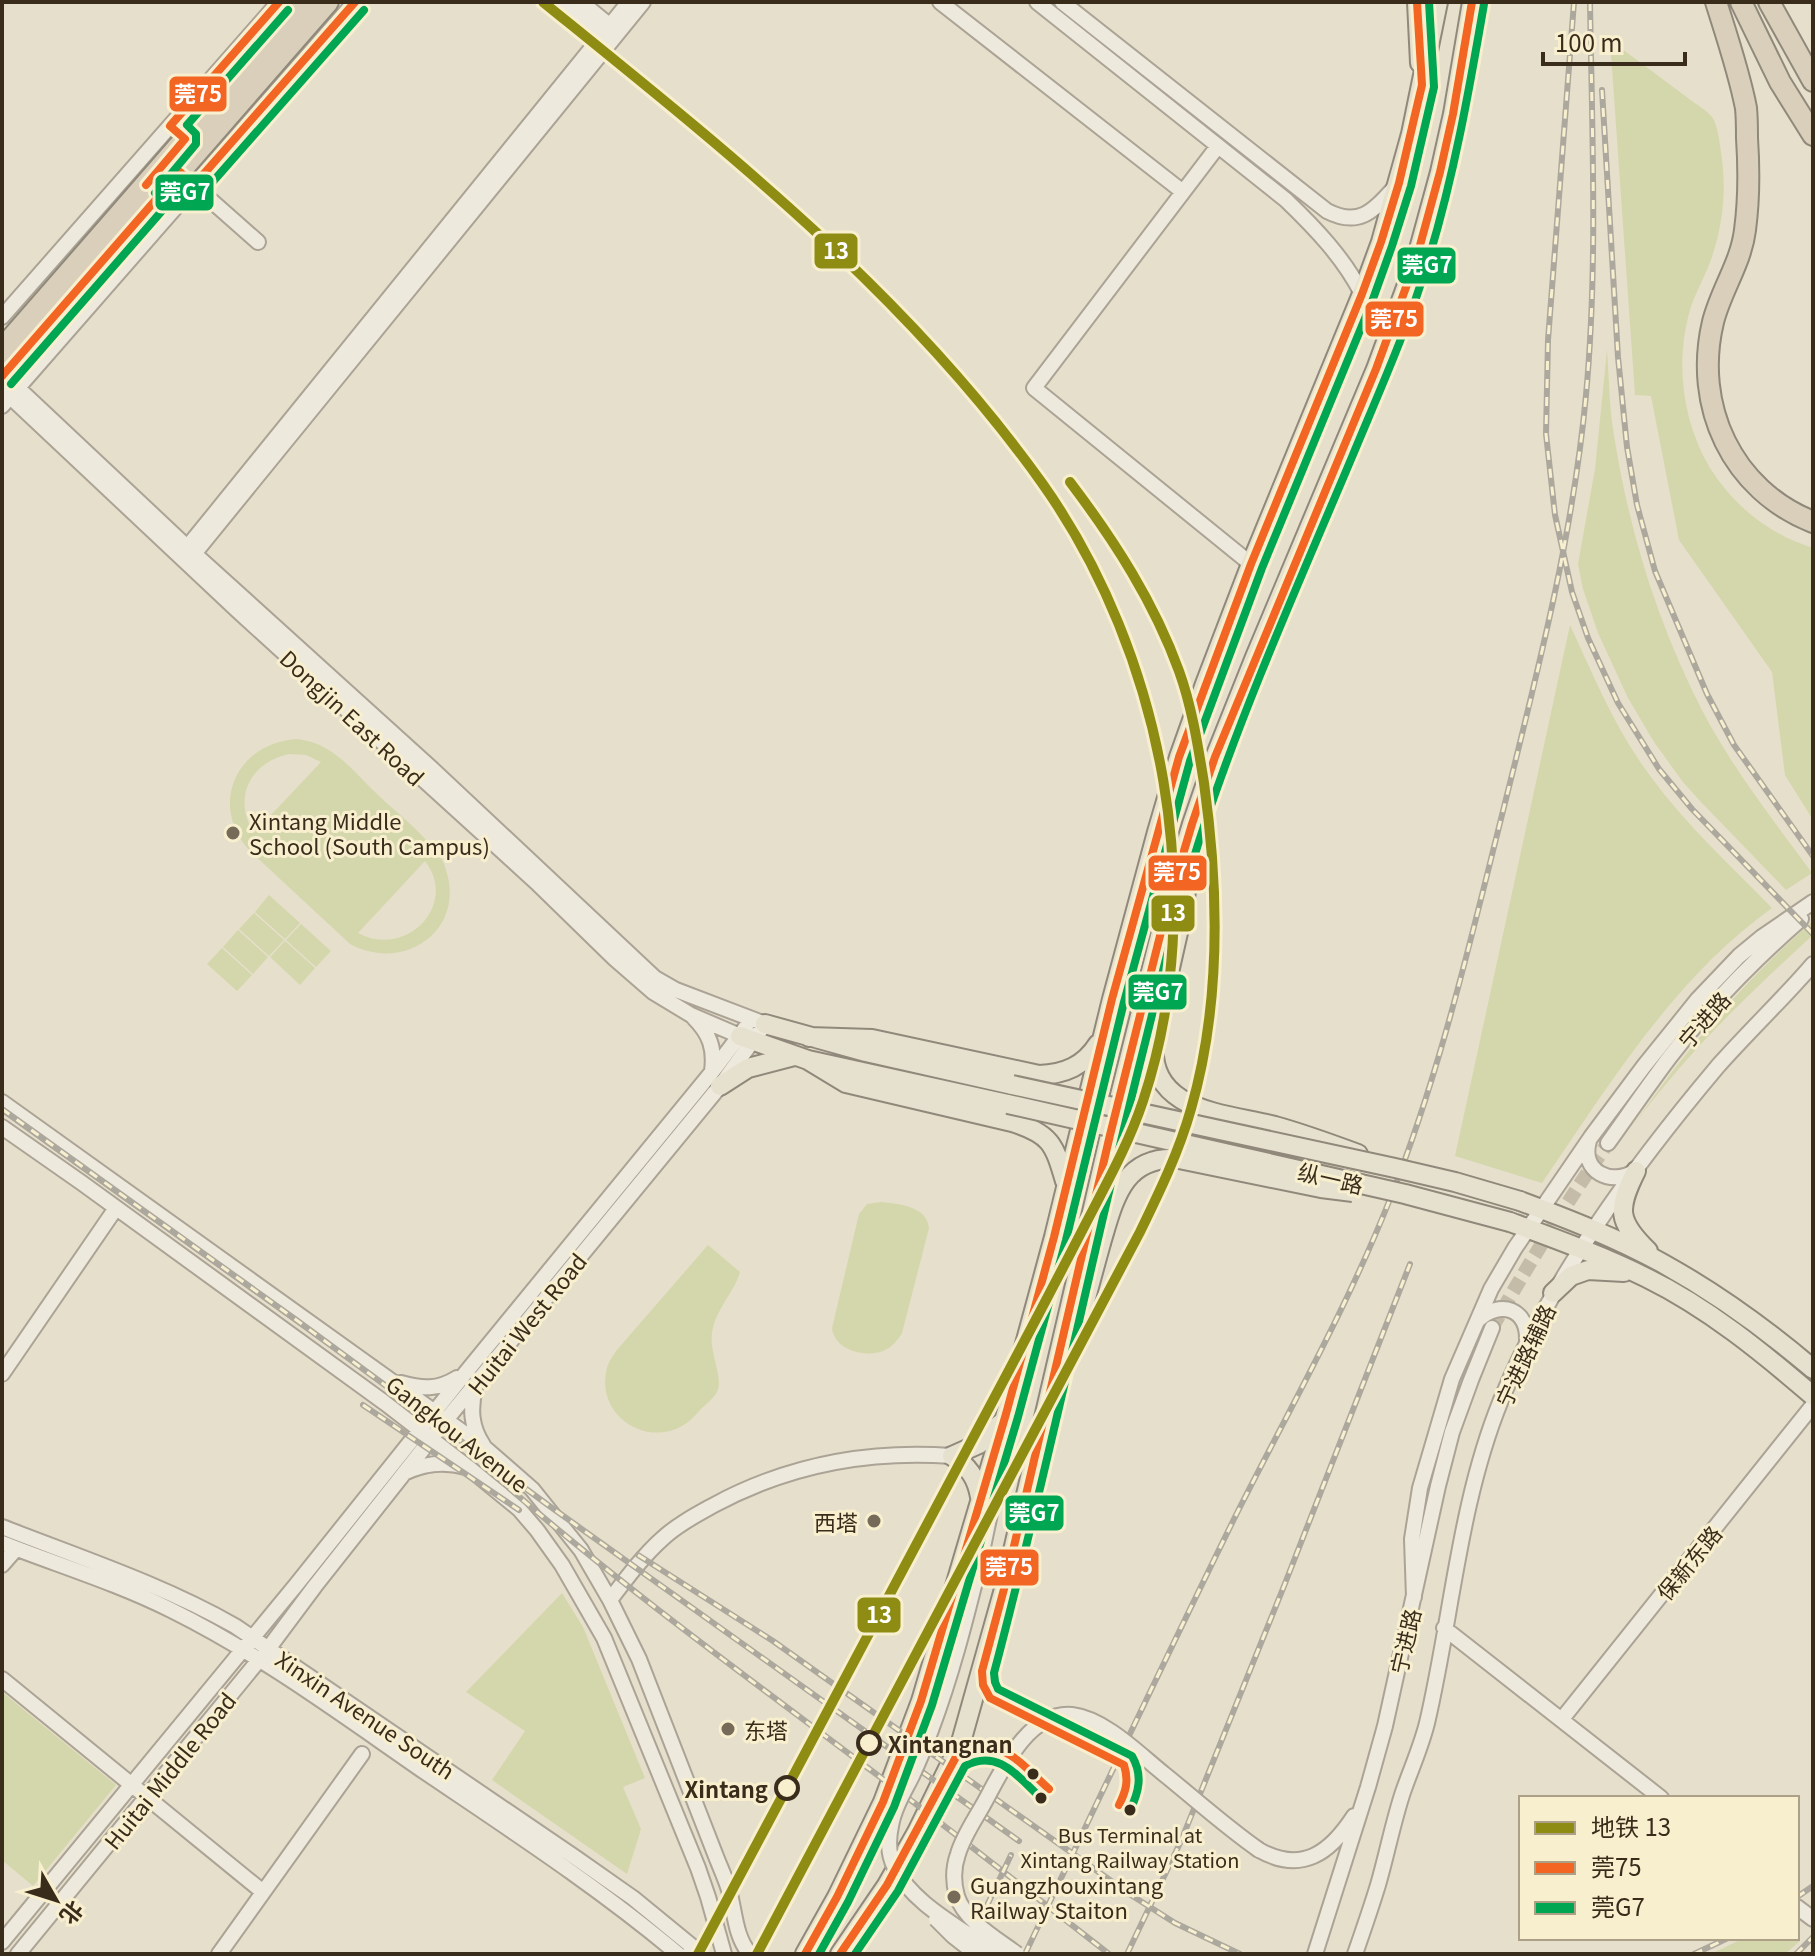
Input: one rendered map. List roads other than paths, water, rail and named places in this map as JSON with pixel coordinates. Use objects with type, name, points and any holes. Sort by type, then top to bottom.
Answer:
[{"type":"highway","points":[[2,349],[178,133],[304,2]]},
{"type":"highway","points":[[6,388],[187,179],[328,2]]},
{"type":"highway","points":[[1716,2],[1746,110],[1749,168],[1745,231],[1735,267],[1719,302],[1710,337],[1710,393],[1719,429],[1753,483],[1770,498],[1813,522]]},
{"type":"highway","points":[[1741,2],[1780,82],[1813,135]]},
{"type":"highway","points":[[1769,2],[1813,81]]},
{"type":"main road","points":[[1417,2],[1422,85]]},
{"type":"main road","points":[[809,1948],[883,1802],[921,1701],[1054,1237],[1112,999],[1179,757],[1253,559],[1381,242],[1399,183],[1438,2]]},
{"type":"main road","points":[[840,1954],[895,1872],[961,1742],[1004,1589],[1110,1135],[1167,908],[1215,757],[1376,369],[1416,260],[1453,114],[1472,2]]},
{"type":"main road","points":[[1192,824],[1187,890],[1154,1039],[1153,1054],[1160,1079],[1175,1096],[1196,1107],[1304,1134],[1395,1168]]},
{"type":"main road","points":[[1112,999],[1122,1014],[1129,1015],[1142,1003]]},
{"type":"main road","name":"Dongjin East Road","points":[[758,1022],[809,1037]]},
{"type":"main road","points":[[1018,1079],[1068,1071],[1089,1057],[1104,1035]]},
{"type":"main road","name":"纵一路","points":[[809,1037],[1018,1079],[1455,1182],[1520,1201],[1659,1262],[1743,1314],[1813,1369]]},
{"type":"main road","name":"Dongjin East Road","points":[[747,1039],[801,1058]]},
{"type":"main road","points":[[716,1079],[748,1068],[801,1058]]},
{"type":"main road","name":"纵一路","points":[[801,1058],[1010,1113],[1405,1194],[1510,1222],[1650,1279],[1731,1331],[1813,1396]]},
{"type":"main road","points":[[1010,1113],[1026,1113],[1032,1097],[1031,1086],[1018,1079]]},
{"type":"main road","points":[[1010,1113],[1049,1141],[1059,1158],[1066,1185]]},
{"type":"main road","points":[[1080,1129],[1110,1135]]},
{"type":"main road","points":[[1051,1386],[1077,1327],[1115,1196],[1138,1168],[1168,1158],[1335,1190],[1405,1194]]},
{"type":"main road","points":[[1636,1171],[1623,1200],[1623,1214],[1635,1238],[1659,1262]]},
{"type":"main road","points":[[1553,1293],[1571,1276],[1588,1270],[1626,1272],[1650,1279]]},
{"type":"main road","points":[[952,1456],[979,1444],[1003,1422]]},
{"type":"main road","points":[[952,1456],[964,1463],[973,1475],[980,1497]]},
{"type":"street","points":[[2,317],[178,133],[279,2]]},
{"type":"street","points":[[258,242],[187,179],[355,2]]},
{"type":"street","points":[[562,2],[611,34]]},
{"type":"street","points":[[581,2],[611,34]]},
{"type":"street","points":[[611,34],[629,2]]},
{"type":"street","points":[[187,555],[611,34],[643,2]]},
{"type":"street","points":[[940,2],[1183,192]]},
{"type":"street","points":[[1037,2],[1286,200],[1350,272],[1362,294]]},
{"type":"street","points":[[1062,2],[1327,211],[1348,219],[1363,217],[1399,183]]},
{"type":"street","points":[[1218,146],[1037,385],[1253,559]]},
{"type":"street","name":"Dongjin East Road","points":[[6,388],[615,959],[653,992],[691,1015],[747,1039]]},
{"type":"street","name":"Dongjin East Road","points":[[187,555],[431,768],[655,978],[676,990],[758,1022]]},
{"type":"street","points":[[1414,1597],[1412,1539],[1420,1488],[1452,1379],[1491,1289],[1591,1137],[1644,1066],[1718,977],[1762,937],[1813,902]]},
{"type":"street","name":"宁进路","points":[[1608,1143],[1670,1057],[1715,1003],[1764,952],[1813,908]]},
{"type":"street","name":"宁进路辅路","points":[[1355,1954],[1427,1722],[1444,1628],[1485,1446],[1526,1346],[1553,1293],[1664,1132],[1721,1064],[1813,964]]},
{"type":"street","points":[[691,1015],[702,1026],[712,1044],[716,1079]]},
{"type":"street","name":"Huitai West Road","points":[[263,1654],[404,1473],[440,1416],[716,1079],[758,1022]]},
{"type":"street","name":"Gangkou Avenue","points":[[2,1102],[392,1380],[485,1448],[532,1489],[581,1550],[639,1659],[728,1888],[742,1944],[750,1954]]},
{"type":"street","name":"Gangkou Avenue","points":[[6,1132],[385,1403],[519,1509],[565,1569],[617,1666],[708,1897],[724,1954]]},
{"type":"street","points":[[1591,1137],[1587,1145],[1588,1160],[1600,1174],[1619,1178],[1636,1171]]},
{"type":"street","points":[[2,1374],[116,1208]]},
{"type":"street","points":[[1476,1322],[1486,1313],[1510,1309],[1525,1323],[1526,1346]]},
{"type":"street","name":"宁进路","points":[[1315,1954],[1385,1726],[1452,1432],[1492,1328]]},
{"type":"street","points":[[392,1380],[431,1388],[472,1376],[473,1425],[485,1448]]},
{"type":"street","points":[[385,1403],[402,1428],[404,1438],[399,1455]]},
{"type":"street","name":"保新东路","points":[[1562,1719],[1813,1405]]},
{"type":"street","points":[[976,1954],[946,1930],[904,1882],[892,1862],[889,1849],[891,1824],[940,1706],[956,1653],[999,1471],[1003,1422]]},
{"type":"street","name":"Huitai West Road","points":[[242,1650],[399,1455],[426,1434]]},
{"type":"street","points":[[610,1600],[664,1537],[745,1489],[790,1473],[859,1457],[905,1454],[952,1456]]},
{"type":"street","points":[[404,1473],[418,1466],[433,1464],[446,1463],[469,1468]]},
{"type":"street","name":"Xinxin Avenue South","points":[[2,1527],[166,1590],[251,1637],[263,1654],[349,1719],[574,1874],[678,1954]]},
{"type":"street","points":[[2,1565],[9,1546]]},
{"type":"street","name":"Xinxin Avenue South","points":[[9,1546],[148,1599],[242,1650],[263,1654],[476,1789],[624,1891],[694,1948],[689,1954]]},
{"type":"street","points":[[1444,1628],[1658,1796]]},
{"type":"street","name":"Huitai Middle Road","points":[[2,1942],[242,1650]]},
{"type":"street","name":"Huitai Middle Road","points":[[18,1954],[263,1654]]},
{"type":"street","points":[[2,1679],[263,1892]]},
{"type":"street","points":[[971,1935],[960,1916],[954,1883],[958,1854],[1008,1760],[1021,1742],[1045,1722],[1064,1715],[1084,1718],[1114,1734],[1259,1850],[1272,1857],[1299,1860],[1327,1849],[1354,1816],[1368,1787]]},
{"type":"street","points":[[219,1954],[362,1754]]},
{"type":"street","points":[[708,1897],[723,1897],[728,1888]]},
{"type":"street","points":[[956,1894],[965,1912],[1017,1954]]},
{"type":"street","points":[[927,1906],[996,1954]]},
{"type":"street","points":[[795,1954],[809,1948]]},
{"type":"tunnel","points":[[1492,1328],[1548,1234],[1608,1143]]},
{"type":"railway","points":[[1574,2],[1548,340],[1546,434],[1555,515],[1572,592],[1588,638],[1618,703],[1659,769],[1692,809],[1813,934]]},
{"type":"railway","points":[[1025,1954],[1209,1570],[1355,1280],[1408,1152],[1453,1007],[1541,656],[1563,552],[1580,448],[1590,346],[1593,248],[1590,2]]},
{"type":"railway","points":[[1602,90],[1618,357],[1627,447],[1637,505],[1655,571],[1707,694],[1734,745],[1813,856]]},
{"type":"railway","points":[[2,1109],[548,1505],[1019,1841]]},
{"type":"railway","points":[[1127,1954],[1181,1841],[1410,1264]]},
{"type":"railway","points":[[363,1405],[519,1510]]},
{"type":"railway","points":[[509,1488],[731,1666],[1109,1954]]},
{"type":"railway","points":[[638,1555],[773,1641],[1131,1895],[1175,1923],[1240,1954]]},
{"type":"railway","points":[[964,1954],[1011,1855]]},
{"type":"railway","points":[[1799,1896],[1813,1886]]},
{"type":"railway","points":[[1796,1954],[1813,1937]]},
{"type":"railway","points":[[1694,1954],[1724,1940]]},
{"type":"metro line","name":"13","points":[[543,2],[744,168],[872,285],[989,413],[1042,483],[1084,551],[1119,624],[1145,701],[1163,781],[1173,862],[1173,944],[1163,1024],[1143,1101],[1130,1134],[1025,1340],[698,1954]]},
{"type":"metro line","name":"13","points":[[757,1954],[1140,1232],[1181,1141],[1201,1070],[1212,988],[1213,864],[1204,783],[1191,713],[1169,645],[1145,596],[1102,526],[1070,482]]},
{"type":"place","name":"Xintang Middle School (South Campus)","points":[[233,833]]},
{"type":"place","name":"西塔","points":[[874,1521]]},
{"type":"place","name":"东塔","points":[[728,1729]]},
{"type":"place","name":"Xintangnan","points":[[869,1743]]},
{"type":"place","name":"Xintang","points":[[787,1788]]},
{"type":"place","name":"Bus Terminal at Xintang Railway Station","points":[[1130,1810]]},
{"type":"place","name":"Guangzhouxintang Railway Staiton","points":[[954,1897]]}]
